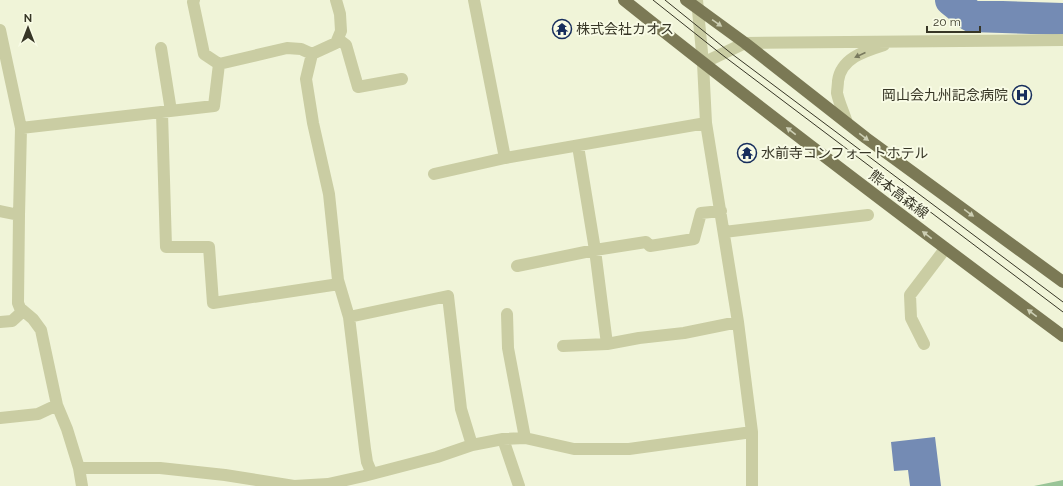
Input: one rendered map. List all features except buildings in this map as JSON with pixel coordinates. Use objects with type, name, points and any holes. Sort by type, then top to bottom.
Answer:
[{"type":"main road","name":"熊本高森線","points":[[624,0],[703,63],[945,249],[1063,336]]},
{"type":"main road","name":"熊本高森線","points":[[686,0],[697,5],[847,123],[1063,282]]},
{"type":"street","points":[[194,0],[193,2],[204,54],[219,64],[287,48],[301,49],[312,54],[336,43],[341,31],[340,14],[336,0]]},
{"type":"street","points":[[474,0],[505,158]]},
{"type":"street","points":[[697,5],[703,63],[706,123],[738,322],[752,432],[752,486]]},
{"type":"street","points":[[0,30],[21,128],[18,303],[20,308],[33,319],[41,330],[57,404],[79,468],[82,486]]},
{"type":"street","points":[[338,39],[346,45],[358,87],[402,79]]},
{"type":"street","points":[[703,63],[745,43],[1063,40]]},
{"type":"street","points":[[847,123],[837,92],[839,78],[845,64],[852,58],[896,42]]},
{"type":"street","points":[[161,48],[166,112],[166,247],[209,247],[213,303],[339,284]]},
{"type":"street","points":[[312,54],[306,78],[312,123],[329,194],[334,254],[339,284],[349,317],[367,462],[367,479]]},
{"type":"street","points":[[21,128],[214,106],[219,64]]},
{"type":"street","points":[[434,174],[505,158],[706,123]]},
{"type":"street","points":[[578,146],[595,250],[607,344]]},
{"type":"street","points":[[517,266],[595,250],[646,242],[650,246],[694,240],[701,213],[720,211]]},
{"type":"street","points":[[0,212],[19,214]]},
{"type":"street","points":[[724,232],[868,215]]},
{"type":"street","points":[[924,344],[911,318],[910,295],[945,249]]},
{"type":"street","points":[[349,317],[448,296],[461,409],[472,445]]},
{"type":"street","points":[[0,322],[12,321],[23,311]]},
{"type":"street","points":[[507,314],[508,348],[525,438]]},
{"type":"street","points":[[563,346],[607,344],[639,338],[684,333],[738,322]]},
{"type":"street","points":[[0,418],[38,414],[57,404]]},
{"type":"street","points":[[79,468],[160,468],[225,475],[294,486],[328,484],[367,479],[472,445],[503,439],[525,438],[574,449],[629,449],[752,432]]},
{"type":"street","points":[[503,439],[519,486]]},
{"type":"green space","points":[[1063,480],[1063,486],[1034,486]]},
{"type":"water","points":[[935,437],[941,486],[910,486],[908,470],[894,471],[891,442]]},
{"type":"waterway","points":[[951,0],[971,16],[1063,19]]},
{"type":"tram line","points":[[653,0],[721,54],[1063,312]]},
{"type":"tram line","points":[[665,0],[732,54],[1063,302]]},
{"type":"place","name":"株式会社カオス","points":[[562,29]]},
{"type":"place","name":"岡山会九州記念病院","points":[[1022,95]]},
{"type":"place","name":"水前寺コンフォートホテル","points":[[747,153]]}]
